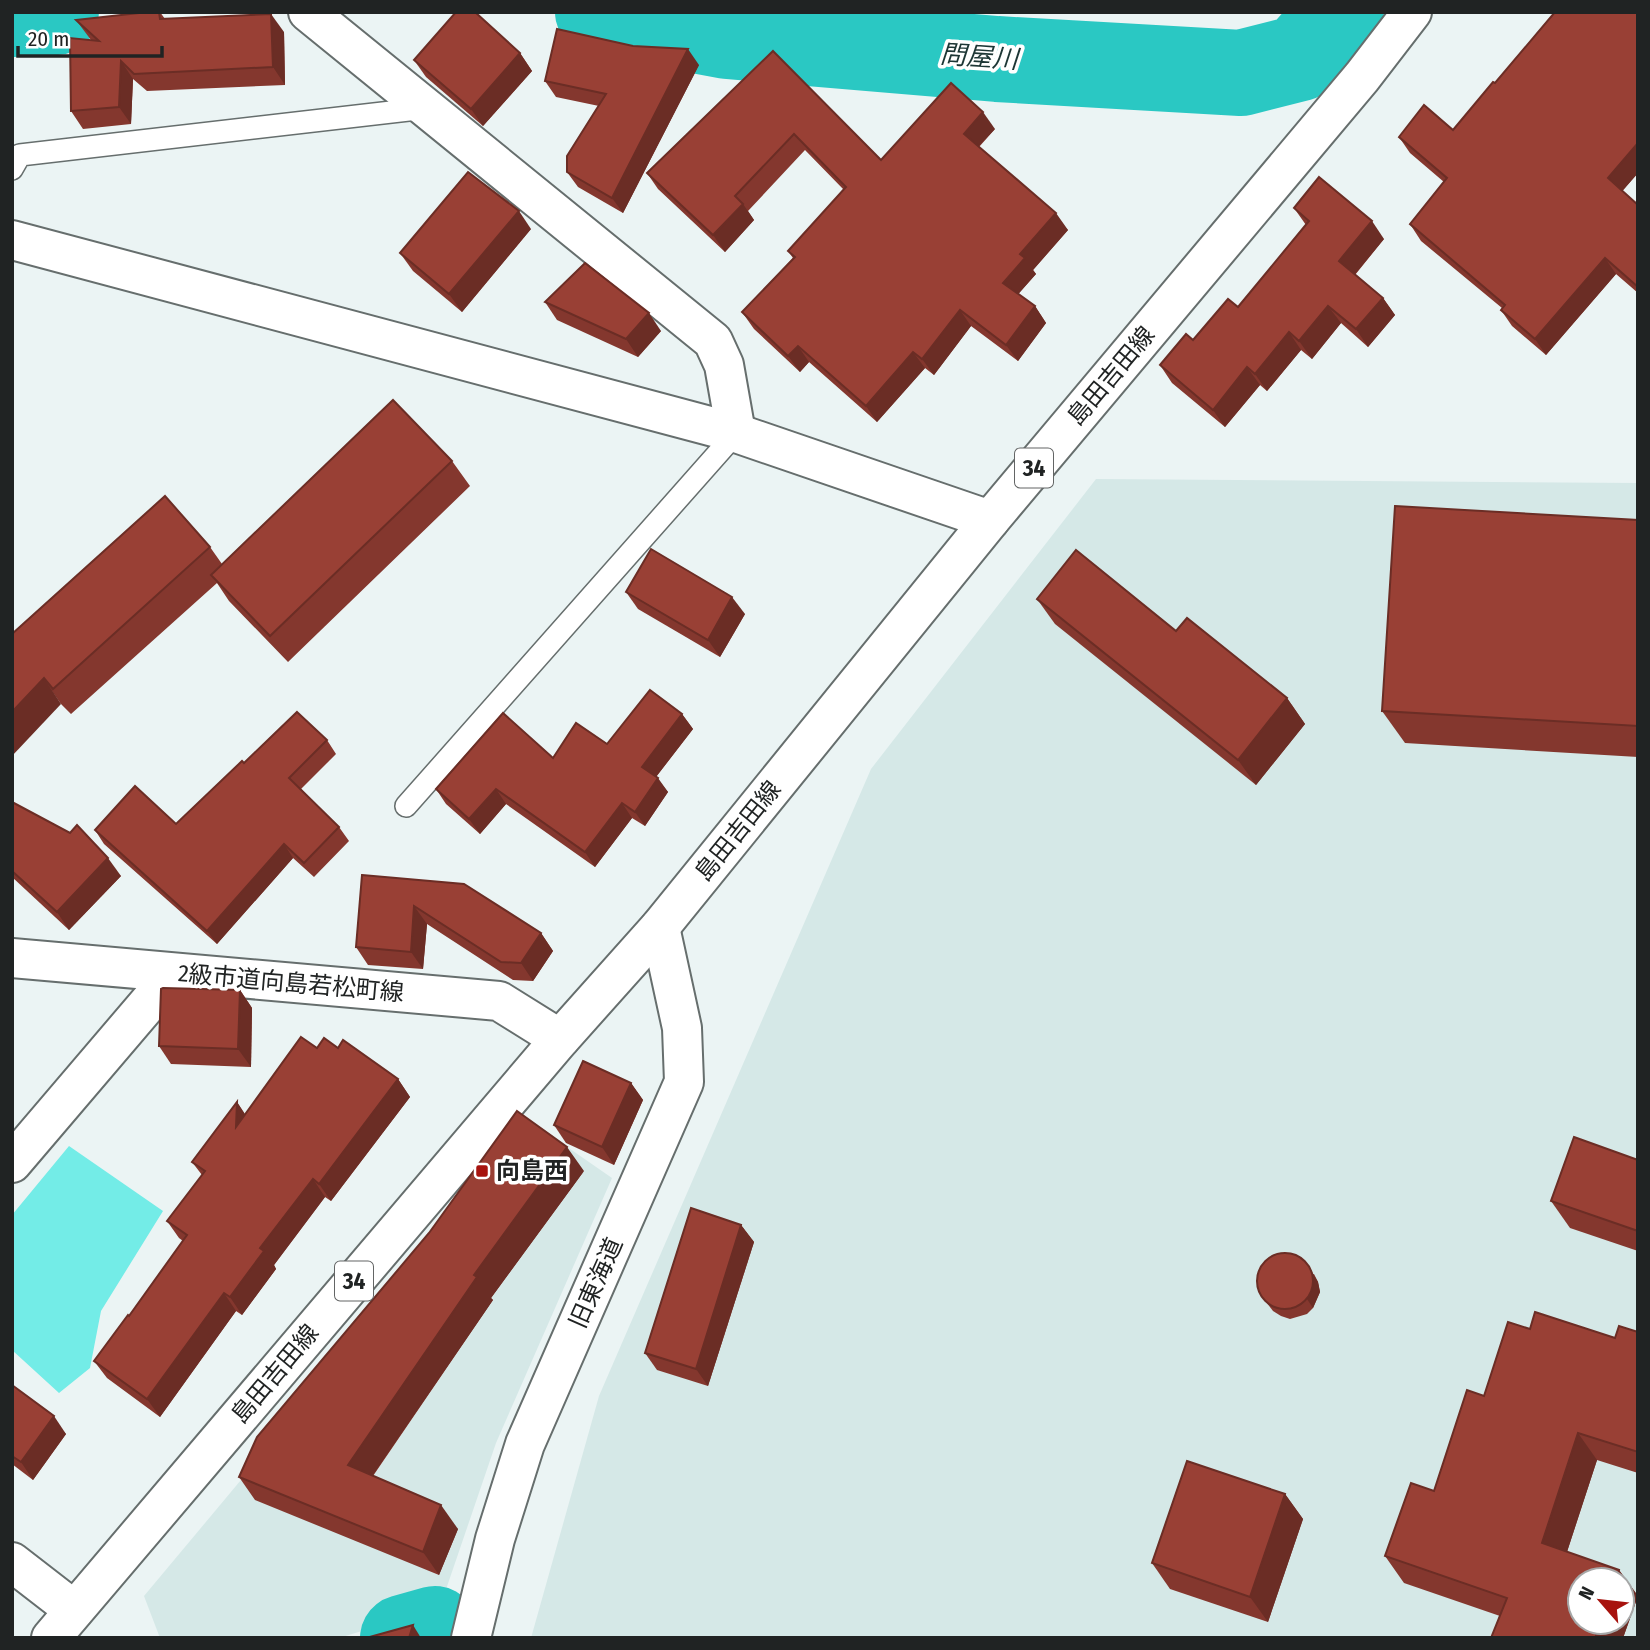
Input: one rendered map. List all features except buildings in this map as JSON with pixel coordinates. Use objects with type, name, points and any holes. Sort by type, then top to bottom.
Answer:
[{"type":"street","points":[[308,12],[713,341],[723,365],[736,433]]},
{"type":"street","name":"島田吉田線","points":[[62,1624],[560,1039],[660,927],[990,520],[1362,76],[1412,12]]},
{"type":"street","points":[[12,240],[736,433],[990,520]]},
{"type":"street","name":"旧東海道","points":[[471,1638],[495,1539],[525,1444],[684,1082],[682,1028],[660,927]]},
{"type":"street","name":"2級市道向島若松町線","points":[[12,958],[499,1001],[560,1039]]},
{"type":"street","points":[[12,1163],[174,973]]},
{"type":"street","points":[[12,1562],[62,1624]]},
{"type":"lane","points":[[12,169],[20,155],[426,108]]},
{"type":"lane","points":[[406,806],[736,433]]},
{"type":"shaded area","points":[[1096,479],[1638,483],[1638,1638],[531,1638],[599,1396],[871,769]]},
{"type":"shaded area","points":[[537,1126],[612,1178],[496,1443],[440,1607],[339,1638],[160,1638],[144,1596]]},
{"type":"shaded area","points":[[69,1146],[163,1211],[101,1311],[90,1368],[59,1393],[12,1350],[12,1215]]},
{"type":"waterway","name":"問屋川","points":[[12,14],[56,12]]},
{"type":"waterway","name":"問屋川","points":[[598,12],[727,36],[997,59],[1241,73],[1300,58],[1341,12]]},
{"type":"waterway","points":[[403,1638],[435,1629]]},
{"type":"place","name":"向島西","points":[[482,1171]]}]
